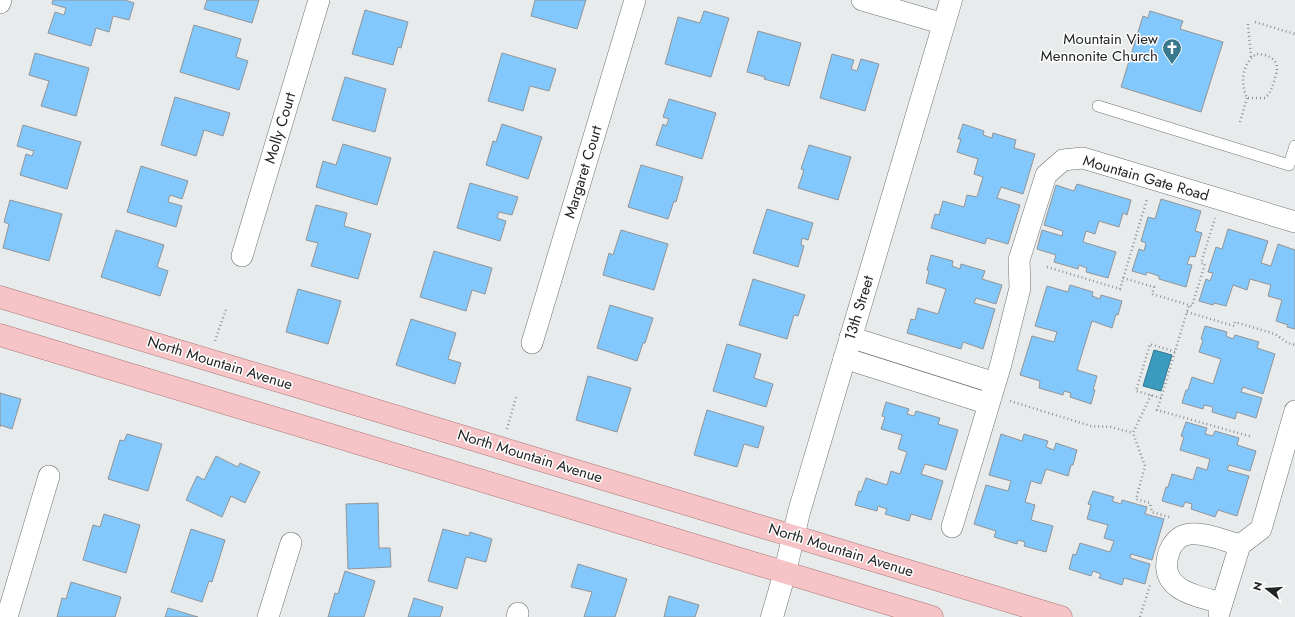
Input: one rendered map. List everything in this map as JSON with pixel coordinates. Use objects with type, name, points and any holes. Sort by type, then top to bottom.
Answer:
[{"type":"main road","name":"North Mountain Avenue","points":[[0,297],[1061,617]]},
{"type":"main road","points":[[0,335],[932,617]]},
{"type":"street","name":"Molly Court","points":[[242,256],[319,0]]},
{"type":"street","name":"Margaret Court","points":[[532,343],[635,0]]},
{"type":"street","points":[[862,0],[944,24]]},
{"type":"street","name":"13th Street","points":[[772,617],[785,572],[799,512],[951,0]]},
{"type":"street","name":"Mountain Gate Road","points":[[952,527],[995,383],[1020,288],[1020,260],[1046,175],[1063,160],[1083,158],[1295,222]]},
{"type":"street","points":[[850,337],[995,383]]},
{"type":"street","points":[[844,358],[989,404]]},
{"type":"street","points":[[1240,545],[1198,534],[1185,535],[1172,544],[1167,559],[1168,575],[1176,587],[1220,611],[1240,545],[1260,529],[1295,411]]},
{"type":"street","points":[[0,615],[6,617],[49,476]]},
{"type":"street","points":[[268,617],[290,543]]},
{"type":"lane","points":[[1098,106],[1289,165],[1295,146]]},
{"type":"path","points":[[1255,22],[1295,34]]},
{"type":"path","points":[[1240,122],[1247,98],[1243,90],[1242,80],[1251,57],[1248,24]]},
{"type":"path","points":[[1247,98],[1265,98],[1271,93],[1277,69],[1275,62],[1265,54],[1257,54],[1251,57]]},
{"type":"path","points":[[1047,267],[1120,289],[1148,195]]},
{"type":"path","points":[[1123,278],[1154,287],[1152,294],[1192,306],[1205,264],[1201,263],[1216,215]]},
{"type":"path","points":[[1189,305],[1157,410],[1252,437]]},
{"type":"path","points":[[214,343],[226,309]]},
{"type":"path","points":[[1187,312],[1234,326],[1235,322],[1276,334],[1288,343],[1295,345]]},
{"type":"path","points":[[1161,398],[1136,391],[1150,344],[1175,352]]},
{"type":"path","points":[[1151,395],[1133,433],[1146,466],[1136,499],[1150,503],[1152,512],[1169,517]]},
{"type":"path","points":[[506,431],[516,397]]},
{"type":"path","points":[[1010,401],[1091,426],[1111,427],[1133,433]]},
{"type":"path","points":[[1140,617],[1150,584]]},
{"type":"water","points":[[1154,350],[1172,355],[1161,391],[1143,386]]},
{"type":"building","points":[[53,0],[125,0],[134,3],[129,20],[113,16],[109,32],[96,28],[91,46],[48,33],[55,12],[64,15],[66,8],[52,4]]},
{"type":"building","points":[[207,0],[259,0],[252,23],[204,9]]},
{"type":"building","points":[[535,0],[586,0],[577,29],[531,16]]},
{"type":"building","points":[[365,10],[408,22],[401,48],[398,47],[393,65],[352,54]]},
{"type":"building","points":[[704,11],[729,18],[711,77],[665,64],[678,17],[700,23]]},
{"type":"building","name":"Mountain View Mennonite Church","points":[[1150,11],[1183,21],[1180,29],[1223,42],[1201,112],[1121,87],[1143,16],[1148,18]]},
{"type":"building","points":[[194,25],[241,39],[236,57],[248,61],[239,90],[180,72]]},
{"type":"building","points":[[758,31],[801,43],[789,86],[764,79],[765,77],[747,72]]},
{"type":"building","points":[[35,53],[89,68],[76,116],[41,106],[49,81],[29,75]]},
{"type":"building","points":[[502,53],[556,69],[549,91],[530,86],[523,111],[488,101]]},
{"type":"building","points":[[832,54],[854,60],[851,69],[857,71],[861,59],[879,64],[865,111],[820,98]]},
{"type":"building","points":[[345,77],[386,89],[375,132],[332,120]]},
{"type":"building","points":[[175,97],[230,113],[223,136],[204,130],[196,156],[161,145]]},
{"type":"building","points":[[669,99],[716,113],[702,159],[656,145],[663,124],[666,126],[669,119],[663,117]]},
{"type":"building","points":[[502,124],[542,137],[528,179],[486,165],[493,141],[496,142]]},
{"type":"building","points":[[963,124],[984,131],[983,135],[992,138],[993,133],[1016,140],[1014,148],[1035,154],[1023,194],[1001,187],[997,198],[1020,205],[1008,244],[987,238],[985,244],[931,228],[935,214],[939,215],[943,201],[964,207],[967,195],[977,197],[983,177],[974,174],[978,159],[957,152],[961,139],[958,139]]},
{"type":"building","points":[[23,125],[81,142],[67,189],[20,175],[26,154],[32,156],[34,151],[17,146]]},
{"type":"building","points":[[343,144],[391,158],[377,205],[316,187],[323,161],[336,165]]},
{"type":"building","points":[[809,145],[851,157],[838,200],[798,188],[804,170],[801,169]]},
{"type":"building","points":[[641,165],[683,177],[676,202],[674,201],[668,219],[628,207]]},
{"type":"building","points":[[141,166],[188,181],[182,199],[170,195],[168,202],[182,206],[176,227],[127,212]]},
{"type":"building","points":[[470,183],[518,197],[512,215],[499,212],[497,218],[506,221],[500,241],[457,228]]},
{"type":"building","points":[[1077,184],[1131,200],[1127,215],[1123,213],[1119,227],[1099,221],[1095,234],[1086,231],[1083,242],[1116,252],[1108,278],[1086,272],[1087,268],[1079,265],[1078,269],[1054,262],[1056,255],[1037,249],[1042,230],[1062,236],[1063,231],[1044,225],[1056,185],[1074,191]]},
{"type":"building","points":[[1161,199],[1201,211],[1195,231],[1202,233],[1195,257],[1190,256],[1187,264],[1192,265],[1186,287],[1159,279],[1159,276],[1147,272],[1146,275],[1132,271],[1139,249],[1144,251],[1146,243],[1141,241],[1148,217],[1155,219]]},
{"type":"building","points":[[10,200],[62,214],[49,261],[3,248],[9,224],[4,222]]},
{"type":"building","points":[[316,205],[347,213],[344,226],[371,234],[358,279],[311,266],[318,243],[306,240]]},
{"type":"building","points":[[767,209],[813,223],[808,240],[802,238],[801,245],[804,246],[798,267],[753,253]]},
{"type":"building","points":[[1228,229],[1268,241],[1261,263],[1271,266],[1278,244],[1295,250],[1295,329],[1287,327],[1288,325],[1276,321],[1282,300],[1268,296],[1271,285],[1250,279],[1247,290],[1233,285],[1226,306],[1214,303],[1213,305],[1199,301],[1206,279],[1210,281],[1213,273],[1208,272],[1216,247],[1222,249]]},
{"type":"building","points":[[116,230],[164,245],[157,267],[168,271],[160,296],[101,277]]},
{"type":"building","points":[[621,230],[668,244],[654,290],[603,275],[609,253],[613,255]]},
{"type":"building","points":[[434,251],[492,268],[485,294],[472,290],[466,311],[420,297]]},
{"type":"building","points":[[931,255],[953,261],[952,266],[960,269],[961,264],[985,271],[982,279],[1002,285],[996,304],[976,298],[974,303],[995,309],[983,349],[963,342],[961,349],[907,333],[911,319],[915,320],[918,308],[938,314],[946,289],[926,283],[929,271],[927,270]]},
{"type":"building","points":[[753,279],[805,295],[798,316],[794,315],[787,339],[739,325]]},
{"type":"building","points":[[1070,285],[1093,292],[1092,296],[1100,299],[1101,295],[1122,301],[1112,328],[1092,321],[1077,370],[1097,376],[1091,404],[1070,397],[1071,393],[1064,391],[1063,395],[1039,388],[1040,381],[1020,375],[1032,336],[1054,342],[1057,332],[1035,326],[1047,286],[1068,292]]},
{"type":"building","points":[[298,289],[341,301],[328,344],[286,332]]},
{"type":"building","points":[[610,305],[653,318],[645,343],[643,343],[637,361],[597,348]]},
{"type":"building","points":[[411,319],[456,333],[448,359],[461,363],[455,384],[396,365]]},
{"type":"building","points":[[1205,326],[1227,332],[1226,336],[1233,339],[1235,335],[1259,342],[1257,348],[1275,354],[1263,394],[1243,387],[1241,392],[1262,398],[1256,418],[1237,412],[1235,419],[1212,412],[1213,407],[1204,405],[1203,409],[1182,403],[1192,377],[1213,384],[1221,359],[1199,352]]},
{"type":"building","points":[[727,344],[761,354],[754,378],[773,384],[766,407],[713,391]]},
{"type":"building","points":[[588,376],[631,388],[617,432],[576,420]]},
{"type":"building","points":[[0,393],[21,399],[12,429],[0,425]]},
{"type":"building","points":[[886,402],[909,409],[907,414],[914,416],[916,411],[940,418],[938,424],[958,430],[946,470],[925,464],[921,474],[943,481],[931,520],[911,514],[909,521],[885,514],[887,509],[878,506],[877,511],[855,505],[859,491],[861,492],[866,478],[887,485],[891,471],[900,474],[907,452],[898,449],[902,435],[881,429],[885,417],[882,416]]},
{"type":"building","points":[[707,410],[764,427],[758,448],[744,444],[737,467],[694,455]]},
{"type":"building","points":[[1186,422],[1207,428],[1205,434],[1213,436],[1215,431],[1239,438],[1237,445],[1256,451],[1250,471],[1229,465],[1227,470],[1249,476],[1237,516],[1218,510],[1215,517],[1191,509],[1192,504],[1185,502],[1183,507],[1162,501],[1172,474],[1193,480],[1197,467],[1207,470],[1210,459],[1180,450],[1184,437],[1181,436]]},
{"type":"building","points":[[127,434],[162,444],[148,491],[108,479],[120,440],[124,441]]},
{"type":"building","points":[[1001,434],[1022,441],[1024,434],[1048,441],[1046,447],[1054,450],[1056,443],[1077,450],[1068,476],[1046,469],[1041,484],[1031,481],[1025,502],[1035,505],[1031,520],[1053,526],[1046,552],[1024,546],[1025,542],[1018,540],[1017,544],[994,537],[996,531],[974,524],[986,485],[1008,491],[1011,481],[989,475]]},
{"type":"building","points":[[216,456],[238,467],[240,463],[260,472],[245,503],[231,496],[222,517],[186,500],[197,476],[204,480]]},
{"type":"building","points":[[1093,491],[1114,497],[1112,501],[1121,504],[1122,500],[1147,507],[1145,514],[1164,519],[1152,560],[1131,554],[1130,558],[1150,564],[1145,584],[1124,578],[1122,585],[1099,578],[1101,574],[1093,571],[1091,576],[1069,569],[1073,554],[1076,555],[1080,543],[1110,552],[1114,541],[1104,538],[1108,525],[1087,519],[1091,505],[1088,504]]},
{"type":"building","points":[[378,503],[379,548],[390,548],[391,567],[348,569],[346,504]]},
{"type":"building","points":[[104,514],[140,525],[126,573],[83,560],[93,525],[100,527]]},
{"type":"building","points":[[191,529],[225,540],[212,582],[209,581],[202,602],[171,592]]},
{"type":"building","points":[[443,529],[469,536],[470,532],[492,539],[486,562],[466,557],[457,589],[428,581]]},
{"type":"building","points":[[578,564],[627,579],[615,617],[584,617],[592,592],[571,587]]},
{"type":"building","points":[[345,571],[375,581],[364,617],[328,617],[335,593],[338,594]]},
{"type":"building","points":[[71,582],[121,597],[115,617],[57,617],[62,598],[66,599]]},
{"type":"building","points":[[669,596],[699,605],[695,617],[664,617]]},
{"type":"building","points":[[414,598],[443,607],[440,617],[408,617]]},
{"type":"building","points":[[168,608],[198,617],[165,617]]},
{"type":"place","name":"Mountain View Mennonite Church","points":[[1172,65]]}]
